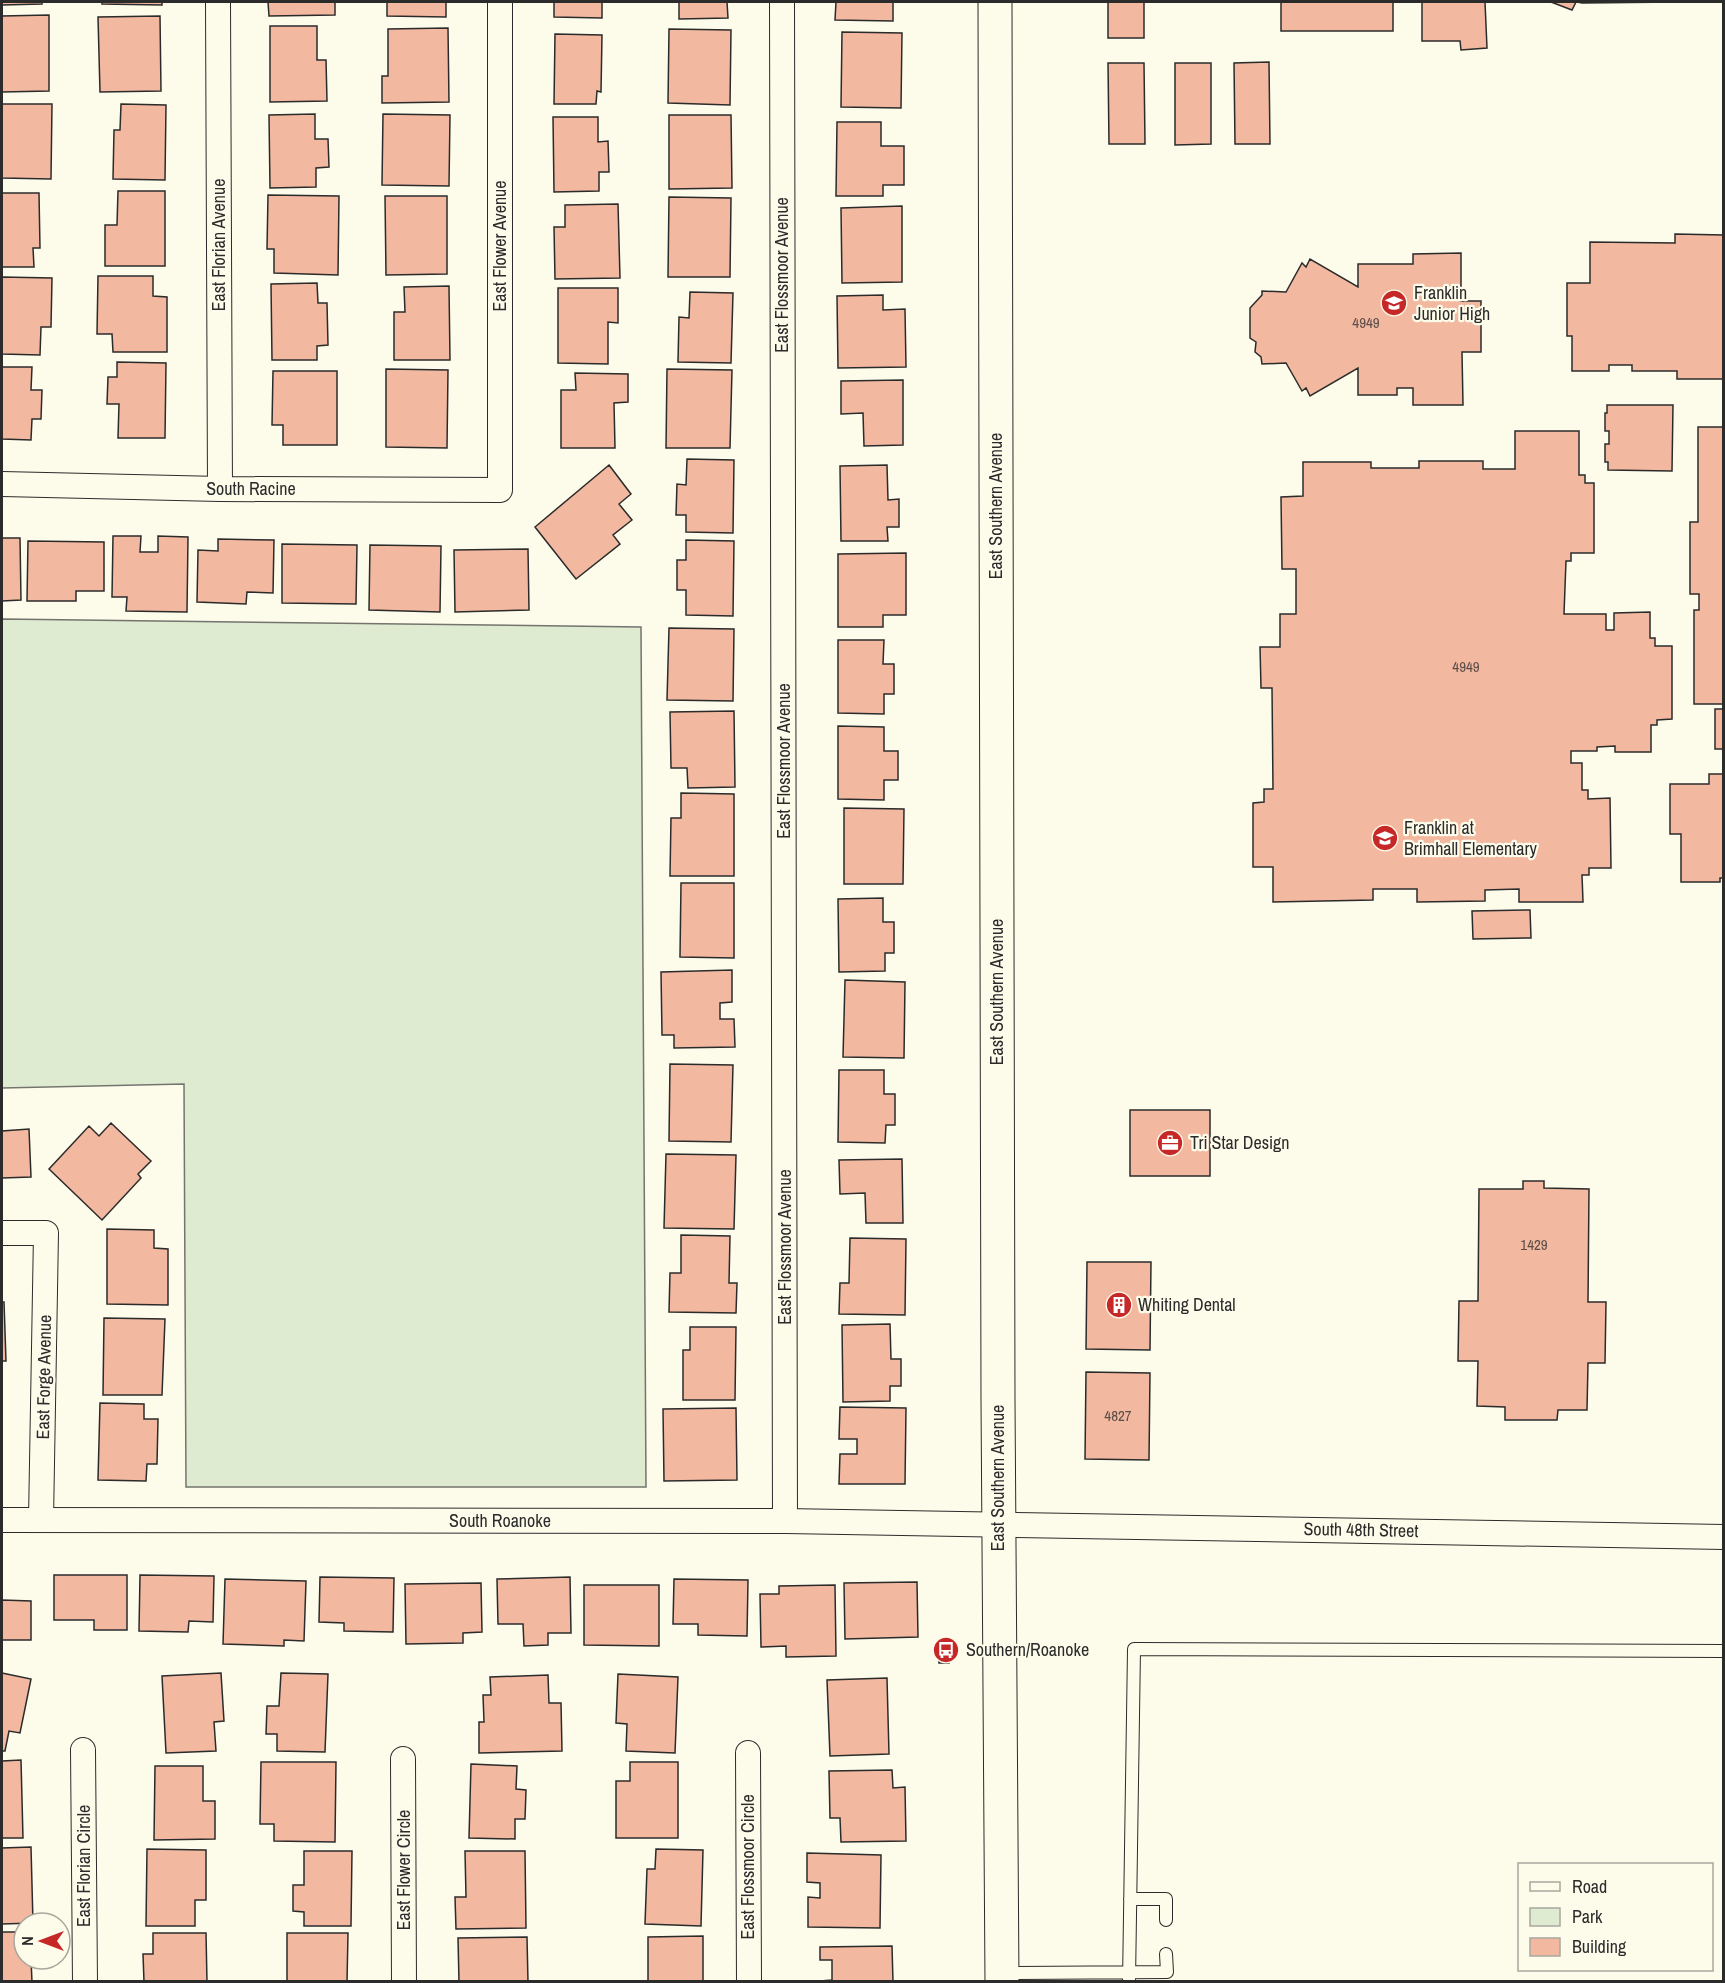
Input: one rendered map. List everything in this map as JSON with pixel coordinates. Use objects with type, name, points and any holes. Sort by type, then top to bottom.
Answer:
[{"type":"main road","name":"East Southern Avenue","points":[[995,2],[998,1524],[1002,1977]]},
{"type":"street","name":"East Florian Avenue","points":[[218,2],[220,489]]},
{"type":"street","name":"East Flower Avenue","points":[[500,2],[500,490]]},
{"type":"street","name":"East Flossmoor Avenue","points":[[782,2],[785,1521]]},
{"type":"street","name":"South Racine","points":[[2,484],[220,489],[500,490]]},
{"type":"street","name":"East Forge Avenue","points":[[2,1233],[46,1233],[41,1520]]},
{"type":"street","name":"South Roanoke","points":[[2,1520],[785,1521],[998,1524]]},
{"type":"street","name":"South 48th Street","points":[[998,1524],[1724,1537]]},
{"type":"street","name":"East Florian Circle","points":[[83,1750],[85,1982]]},
{"type":"street","name":"East Flossmoor Circle","points":[[748,1753],[749,1982]]},
{"type":"street","name":"East Flower Circle","points":[[403,1760],[404,1982]]},
{"type":"lane","points":[[1129,1977],[1134,1649],[1724,1651]]},
{"type":"lane","points":[[1130,1899],[1166,1899],[1166,1920]]},
{"type":"lane","points":[[1002,1977],[1129,1977],[1167,1972],[1166,1954]]},
{"type":"green space","points":[[2,619],[641,627],[646,1487],[186,1487],[184,1084],[2,1088]]},
{"type":"building","points":[[2,2],[42,2],[42,4],[2,5]]},
{"type":"building","points":[[102,2],[162,2],[162,5],[102,4]]},
{"type":"building","points":[[268,2],[335,2],[335,15],[269,16]]},
{"type":"building","points":[[387,2],[446,2],[446,17],[387,16]]},
{"type":"building","points":[[554,2],[602,2],[602,18],[554,17]]},
{"type":"building","points":[[679,2],[727,2],[728,18],[679,19]]},
{"type":"building","points":[[836,2],[893,2],[893,21],[835,20]]},
{"type":"building","points":[[1108,2],[1144,2],[1144,38],[1108,38]]},
{"type":"building","points":[[1281,2],[1393,2],[1393,31],[1281,31]]},
{"type":"building","points":[[1422,2],[1485,2],[1487,48],[1461,50],[1460,41],[1422,41]]},
{"type":"building","points":[[1551,2],[1576,2],[1572,10]]},
{"type":"building","points":[[1577,2],[1677,2],[1582,3]]},
{"type":"building","points":[[49,15],[49,91],[2,92],[2,16]]},
{"type":"building","points":[[160,16],[161,91],[100,92],[98,17]]},
{"type":"building","points":[[270,26],[317,26],[317,60],[326,60],[327,101],[270,102]]},
{"type":"building","points":[[448,28],[449,102],[382,103],[382,76],[388,76],[388,29]]},
{"type":"building","points":[[669,29],[731,30],[730,105],[668,103]]},
{"type":"building","points":[[842,32],[902,33],[901,108],[841,107]]},
{"type":"building","points":[[555,34],[602,35],[601,92],[597,91],[596,104],[554,104]]},
{"type":"building","points":[[1269,62],[1270,144],[1235,144],[1234,63]]},
{"type":"building","points":[[1108,63],[1144,63],[1145,144],[1109,144]]},
{"type":"building","points":[[1175,63],[1211,63],[1211,144],[1175,145]]},
{"type":"building","points":[[2,104],[52,104],[51,179],[2,178]]},
{"type":"building","points":[[121,104],[166,105],[165,180],[113,179],[114,130],[120,130]]},
{"type":"building","points":[[315,114],[315,139],[328,139],[329,167],[316,168],[316,187],[270,188],[269,115]]},
{"type":"building","points":[[383,114],[450,115],[449,186],[382,185]]},
{"type":"building","points":[[669,115],[731,115],[732,188],[669,189]]},
{"type":"building","points":[[553,117],[598,117],[598,142],[608,141],[609,172],[599,172],[599,191],[554,192]]},
{"type":"building","points":[[837,122],[881,122],[881,146],[904,146],[904,185],[883,185],[883,196],[836,196]]},
{"type":"building","points":[[118,191],[165,191],[165,266],[105,266],[105,225],[117,225]]},
{"type":"building","points":[[2,193],[39,193],[40,248],[33,248],[34,267],[2,267]]},
{"type":"building","points":[[268,195],[339,196],[338,275],[274,273],[274,249],[267,249]]},
{"type":"building","points":[[385,196],[447,196],[447,274],[386,275]]},
{"type":"building","points":[[669,197],[731,198],[730,277],[668,277]]},
{"type":"building","points":[[618,204],[620,278],[555,279],[554,227],[565,227],[565,205]]},
{"type":"building","points":[[902,206],[902,282],[842,283],[841,208]]},
{"type":"building","points":[[1675,234],[1724,235],[1724,379],[1677,379],[1677,371],[1632,371],[1632,365],[1609,365],[1609,371],[1572,371],[1572,336],[1567,336],[1567,283],[1590,283],[1590,242],[1675,243]]},
{"type":"building","points":[[1461,253],[1461,301],[1481,301],[1481,352],[1462,352],[1463,405],[1413,405],[1413,388],[1397,388],[1397,395],[1358,395],[1358,368],[1310,396],[1306,388],[1302,391],[1286,363],[1262,364],[1261,357],[1255,352],[1256,342],[1250,338],[1250,308],[1262,295],[1262,291],[1286,292],[1302,263],[1306,267],[1310,259],[1358,287],[1358,264],[1413,264],[1413,254]]},
{"type":"building","points":[[98,276],[153,276],[153,296],[167,297],[167,352],[113,352],[112,334],[97,334]]},
{"type":"building","points":[[2,277],[52,278],[51,327],[41,327],[40,355],[2,354]]},
{"type":"building","points":[[317,283],[318,303],[327,303],[328,345],[317,346],[317,360],[272,360],[271,284]]},
{"type":"building","points":[[449,286],[450,360],[394,360],[394,312],[405,312],[404,287]]},
{"type":"building","points":[[558,288],[618,288],[618,323],[608,322],[608,364],[558,363]]},
{"type":"building","points":[[690,292],[733,293],[731,363],[678,362],[679,317],[689,318]]},
{"type":"building","points":[[883,295],[883,310],[905,309],[906,367],[838,368],[837,296]]},
{"type":"building","points":[[117,362],[166,363],[165,438],[118,438],[119,404],[107,404],[108,377],[117,377]]},
{"type":"building","points":[[2,367],[32,367],[31,390],[42,390],[41,419],[32,419],[31,440],[2,439]]},
{"type":"building","points":[[386,369],[448,370],[447,448],[386,447]]},
{"type":"building","points":[[667,369],[732,370],[730,448],[666,448]]},
{"type":"building","points":[[273,371],[337,371],[337,445],[283,445],[283,425],[272,425]]},
{"type":"building","points":[[575,373],[628,374],[628,402],[614,403],[615,448],[561,448],[561,390],[576,390]]},
{"type":"building","points":[[903,380],[903,445],[864,446],[863,413],[841,414],[841,381]]},
{"type":"building","points":[[1607,405],[1673,405],[1672,471],[1608,470],[1608,462],[1605,462],[1605,444],[1609,444],[1609,431],[1605,431]]},
{"type":"building","points":[[1698,427],[1724,427],[1724,704],[1694,704],[1694,610],[1699,610],[1699,594],[1690,594],[1690,522],[1698,522]]},
{"type":"building","points":[[1515,431],[1579,431],[1579,475],[1585,475],[1585,483],[1594,483],[1594,553],[1571,553],[1571,561],[1566,561],[1564,614],[1606,614],[1606,630],[1614,630],[1614,613],[1650,612],[1650,638],[1655,638],[1655,646],[1672,646],[1672,719],[1657,720],[1657,725],[1651,725],[1651,752],[1615,752],[1615,746],[1597,747],[1597,751],[1571,751],[1571,763],[1582,763],[1582,790],[1588,790],[1588,799],[1610,798],[1611,868],[1589,868],[1589,875],[1582,875],[1583,902],[1519,902],[1519,889],[1485,890],[1485,901],[1417,902],[1417,889],[1373,889],[1373,900],[1273,902],[1273,867],[1253,867],[1253,803],[1264,802],[1264,789],[1273,789],[1272,688],[1261,688],[1260,647],[1280,647],[1280,614],[1296,614],[1296,569],[1282,569],[1281,497],[1303,496],[1303,462],[1371,462],[1371,468],[1419,468],[1419,461],[1483,461],[1483,469],[1515,469]]},
{"type":"building","points":[[687,459],[734,460],[733,533],[686,532],[686,515],[676,515],[677,484],[686,485]]},
{"type":"building","points":[[609,465],[631,494],[619,504],[632,520],[613,535],[620,544],[576,579],[535,527]]},
{"type":"building","points":[[887,465],[888,500],[899,499],[899,527],[887,527],[888,541],[841,541],[840,466]]},
{"type":"building","points":[[113,536],[141,536],[140,552],[158,552],[158,536],[188,537],[187,612],[126,611],[127,597],[112,597]]},
{"type":"building","points":[[2,538],[20,538],[21,600],[2,601]]},
{"type":"building","points":[[218,539],[274,540],[273,593],[247,592],[246,604],[197,602],[198,550],[218,551]]},
{"type":"building","points":[[686,540],[734,541],[733,616],[686,615],[686,590],[677,590],[677,560],[686,560]]},
{"type":"building","points":[[28,541],[104,542],[104,591],[76,591],[76,601],[27,601]]},
{"type":"building","points":[[282,544],[357,545],[356,604],[282,603]]},
{"type":"building","points":[[370,545],[441,546],[440,612],[369,610]]},
{"type":"building","points":[[528,549],[529,610],[455,612],[454,550]]},
{"type":"building","points":[[906,553],[906,615],[883,615],[883,627],[838,627],[838,554]]},
{"type":"building","points":[[669,628],[734,629],[733,701],[667,700]]},
{"type":"building","points":[[838,640],[884,640],[883,664],[894,664],[894,694],[884,694],[884,714],[838,713]]},
{"type":"building","points":[[1715,709],[1724,709],[1724,749],[1715,749]]},
{"type":"building","points":[[734,711],[735,787],[688,788],[687,768],[671,768],[670,712]]},
{"type":"building","points":[[838,726],[884,727],[884,751],[898,751],[898,780],[884,780],[884,800],[838,799]]},
{"type":"building","points":[[1709,774],[1724,774],[1724,878],[1720,878],[1720,882],[1681,882],[1681,834],[1670,834],[1670,784],[1709,784]]},
{"type":"building","points":[[681,793],[734,794],[734,876],[670,876],[671,818],[681,818]]},
{"type":"building","points":[[844,808],[904,809],[903,884],[844,884]]},
{"type":"building","points":[[681,883],[734,883],[734,958],[680,957]]},
{"type":"building","points":[[883,898],[883,922],[894,922],[894,953],[885,953],[885,971],[839,972],[838,899]]},
{"type":"building","points":[[1530,910],[1531,938],[1473,939],[1472,911]]},
{"type":"building","points":[[732,970],[732,1002],[720,1003],[720,1019],[734,1019],[735,1047],[674,1048],[674,1035],[662,1035],[661,972]]},
{"type":"building","points":[[845,980],[905,982],[904,1058],[843,1057]]},
{"type":"building","points":[[670,1064],[733,1065],[731,1142],[669,1141]]},
{"type":"building","points":[[839,1070],[884,1070],[884,1094],[895,1094],[895,1125],[886,1125],[885,1143],[838,1142]]},
{"type":"building","name":"Tri Star Design","points":[[1130,1110],[1210,1110],[1210,1176],[1130,1176]]},
{"type":"building","points":[[111,1123],[151,1161],[138,1174],[141,1178],[102,1220],[49,1169],[89,1126],[99,1136]]},
{"type":"building","points":[[29,1129],[31,1177],[2,1178],[2,1131]]},
{"type":"building","points":[[666,1154],[736,1155],[734,1229],[664,1228]]},
{"type":"building","points":[[902,1159],[903,1223],[866,1223],[865,1193],[840,1194],[839,1160]]},
{"type":"building","points":[[1523,1181],[1544,1181],[1544,1188],[1589,1189],[1588,1302],[1606,1302],[1605,1363],[1588,1363],[1587,1410],[1558,1410],[1557,1420],[1505,1420],[1505,1407],[1477,1406],[1478,1361],[1458,1361],[1459,1301],[1478,1301],[1479,1189],[1523,1189]]},
{"type":"building","points":[[107,1229],[154,1230],[154,1248],[168,1249],[168,1305],[107,1304]]},
{"type":"building","points":[[681,1235],[730,1236],[729,1283],[737,1283],[736,1313],[669,1312],[670,1273],[681,1273]]},
{"type":"building","points":[[850,1238],[906,1239],[905,1315],[839,1314],[840,1283],[849,1283]]},
{"type":"building","name":"Whiting Dental","points":[[1087,1262],[1151,1262],[1150,1350],[1086,1349]]},
{"type":"building","points":[[2,1302],[4,1302],[6,1361],[2,1361]]},
{"type":"building","points":[[104,1318],[165,1319],[162,1395],[103,1395]]},
{"type":"building","points":[[890,1324],[891,1359],[901,1359],[901,1386],[890,1386],[890,1401],[843,1402],[842,1325]]},
{"type":"building","points":[[690,1327],[736,1327],[735,1400],[683,1400],[683,1350],[690,1350]]},
{"type":"building","points":[[1086,1372],[1150,1373],[1149,1460],[1085,1459]]},
{"type":"building","points":[[100,1403],[144,1404],[144,1419],[158,1419],[157,1464],[147,1464],[146,1481],[98,1480]]},
{"type":"building","points":[[840,1407],[906,1408],[905,1484],[839,1484],[840,1454],[857,1454],[857,1439],[839,1439]]},
{"type":"building","points":[[736,1408],[737,1480],[664,1481],[663,1409]]},
{"type":"building","points":[[54,1575],[127,1575],[127,1630],[94,1630],[94,1620],[54,1620]]},
{"type":"building","points":[[140,1575],[214,1576],[213,1622],[189,1621],[188,1632],[139,1631]]},
{"type":"building","points":[[320,1577],[394,1578],[393,1632],[344,1631],[344,1623],[319,1622]]},
{"type":"building","points":[[570,1577],[571,1633],[548,1633],[548,1645],[524,1646],[523,1624],[498,1624],[497,1579]]},
{"type":"building","points":[[225,1579],[306,1581],[304,1641],[284,1640],[284,1646],[223,1644]]},
{"type":"building","points":[[674,1579],[748,1580],[747,1636],[698,1635],[698,1624],[673,1624]]},
{"type":"building","points":[[917,1582],[918,1637],[845,1639],[844,1583]]},
{"type":"building","points":[[481,1583],[482,1632],[463,1633],[463,1643],[406,1644],[405,1584]]},
{"type":"building","points":[[584,1585],[659,1585],[659,1646],[584,1645]]},
{"type":"building","points":[[835,1585],[836,1656],[786,1657],[786,1646],[761,1647],[760,1594],[779,1594],[779,1586]]},
{"type":"building","points":[[2,1600],[31,1601],[31,1640],[2,1640]]},
{"type":"building","points":[[939,1641],[949,1641],[949,1663],[939,1663]]},
{"type":"building","points":[[2,1673],[31,1679],[20,1733],[9,1731],[5,1751],[2,1751]]},
{"type":"building","points":[[221,1673],[224,1721],[214,1722],[216,1751],[166,1753],[162,1676]]},
{"type":"building","points":[[281,1673],[328,1674],[325,1752],[277,1751],[277,1734],[266,1734],[267,1706],[279,1706]]},
{"type":"building","points":[[618,1674],[678,1677],[675,1753],[626,1751],[627,1724],[616,1723]]},
{"type":"building","points":[[548,1675],[549,1703],[561,1703],[562,1751],[479,1753],[479,1722],[484,1722],[483,1695],[491,1695],[490,1677]]},
{"type":"building","points":[[887,1678],[889,1754],[830,1756],[827,1680]]},
{"type":"building","points":[[21,1760],[23,1838],[2,1838],[2,1761]]},
{"type":"building","points":[[261,1762],[336,1762],[335,1842],[274,1841],[274,1824],[260,1824]]},
{"type":"building","points":[[630,1762],[678,1762],[678,1838],[616,1838],[616,1781],[630,1781]]},
{"type":"building","points":[[471,1764],[517,1766],[516,1789],[526,1790],[525,1819],[515,1819],[515,1839],[469,1838]]},
{"type":"building","points":[[155,1766],[203,1766],[203,1801],[215,1801],[215,1839],[154,1840]]},
{"type":"building","points":[[892,1770],[893,1788],[905,1787],[906,1841],[841,1842],[840,1818],[830,1818],[829,1771]]},
{"type":"building","points":[[31,1847],[33,1911],[12,1911],[12,1924],[2,1924],[2,1848]]},
{"type":"building","points":[[147,1849],[206,1850],[206,1900],[195,1900],[195,1926],[146,1926]]},
{"type":"building","points":[[656,1849],[703,1850],[701,1926],[645,1924],[647,1869],[655,1869]]},
{"type":"building","points":[[304,1851],[352,1851],[351,1926],[304,1926],[304,1912],[293,1911],[293,1885],[304,1885]]},
{"type":"building","points":[[465,1851],[525,1851],[526,1928],[456,1929],[455,1897],[466,1897]]},
{"type":"building","points":[[807,1853],[881,1855],[880,1928],[808,1927],[808,1897],[820,1898],[820,1883],[807,1882]]},
{"type":"building","points":[[2,1932],[12,1932],[12,1971],[32,1971],[32,1982],[2,1982]]},
{"type":"building","points":[[153,1933],[206,1933],[207,1982],[144,1982],[143,1954],[153,1954]]},
{"type":"building","points":[[287,1933],[348,1933],[347,1982],[287,1982]]},
{"type":"building","points":[[703,1936],[703,1982],[648,1982],[648,1937]]},
{"type":"building","points":[[527,1937],[528,1982],[459,1982],[458,1938]]},
{"type":"building","points":[[892,1946],[893,1982],[808,1982],[832,1980],[832,1960],[820,1960],[820,1947]]},
{"type":"place","name":"Franklin Junior High","points":[[1394,303]]},
{"type":"place","name":"Franklin at Brimhall Elementary","points":[[1385,838]]},
{"type":"place","name":"Tri Star Design","points":[[1170,1143]]},
{"type":"place","name":"Whiting Dental","points":[[1119,1305]]},
{"type":"place","name":"Southern/Roanoke","points":[[946,1650]]}]
